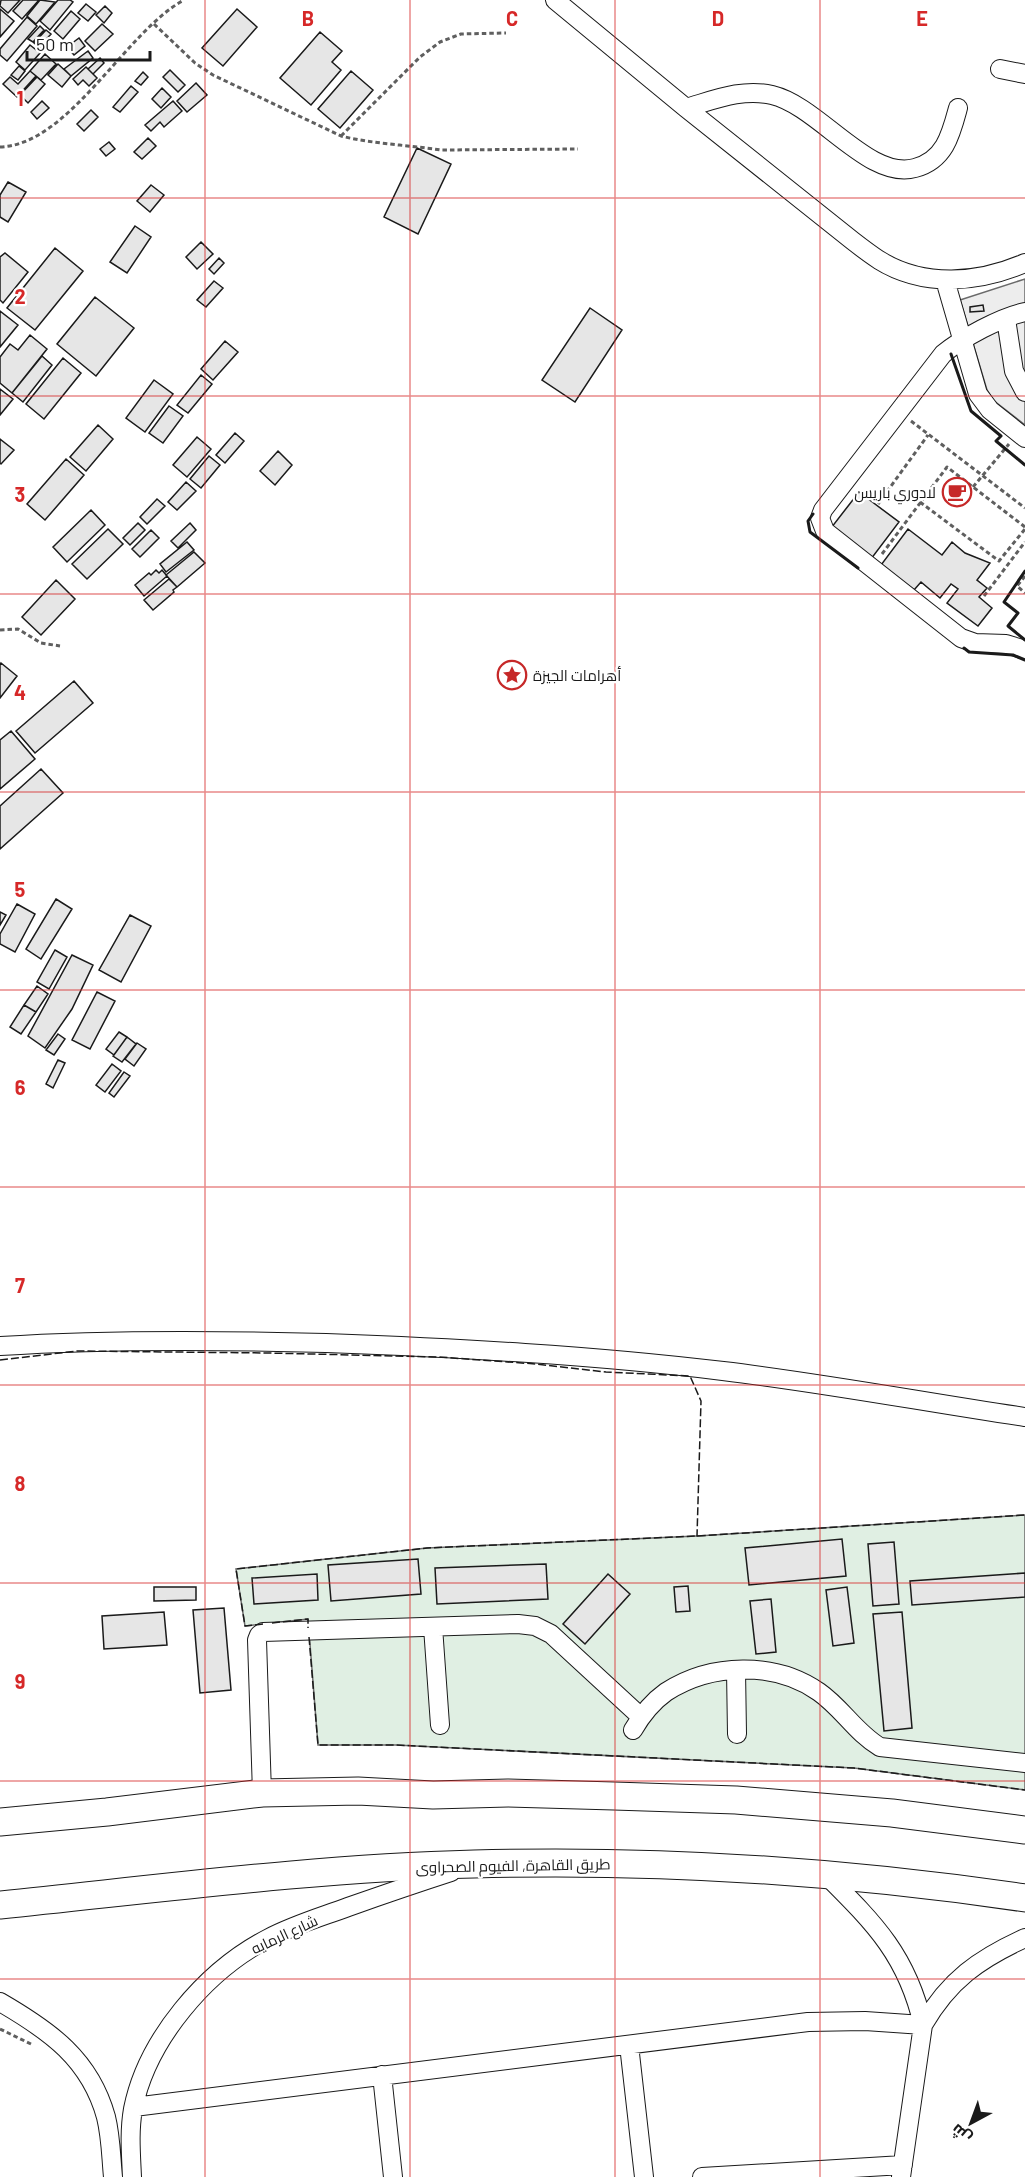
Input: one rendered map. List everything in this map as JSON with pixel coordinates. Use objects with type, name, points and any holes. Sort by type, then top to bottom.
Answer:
[{"type":"highway","points":[[0,1822],[107,1812],[262,1793],[358,1791],[433,1795],[508,1793],[736,1800],[892,1813],[1025,1830]]},
{"type":"highway","name":"طريق القاهرة, الفيوم الصحراوى","points":[[0,1905],[359,1870],[473,1864],[610,1863],[696,1865],[825,1874],[911,1882],[1025,1898]]},
{"type":"street","points":[[555,0],[686,108],[881,261],[913,275],[945,280],[975,279],[1003,273],[1025,263]]},
{"type":"street","points":[[1000,69],[1025,74]]},
{"type":"street","points":[[686,108],[742,92],[777,96],[797,104],[871,160],[890,169],[901,170],[921,167],[939,155],[950,138],[958,108]]},
{"type":"street","points":[[945,280],[974,384],[983,403],[1025,438]]},
{"type":"street","points":[[1025,312],[962,340],[937,360],[823,510],[820,518],[825,531],[966,641],[975,644],[1006,644],[1025,650]]},
{"type":"street","points":[[1006,319],[1025,334]]},
{"type":"street","points":[[1006,319],[1014,371],[1025,392]]},
{"type":"street","points":[[0,1346],[110,1341],[246,1340],[505,1351],[723,1371],[804,1381],[1025,1417]]},
{"type":"street","points":[[262,1793],[257,1642],[259,1635],[266,1632],[527,1624],[544,1629],[551,1634],[637,1724],[665,1693],[694,1679],[736,1670],[771,1671],[795,1679],[818,1691],[839,1708],[870,1741],[880,1747],[1025,1763]]},
{"type":"street","points":[[433,1627],[440,1725]]},
{"type":"street","points":[[736,1670],[737,1734]]},
{"type":"street","name":"شارع الرمايه","points":[[132,2177],[130,2146],[134,2107],[150,2063],[175,2020],[207,1982],[245,1951],[289,1928],[473,1864]]},
{"type":"street","points":[[702,2177],[902,2171],[923,2025],[912,1986],[894,1951],[870,1919],[825,1874]]},
{"type":"street","points":[[923,2025],[944,1993],[971,1967],[1025,1938]]},
{"type":"street","points":[[0,2002],[57,2039],[82,2067],[100,2100],[106,2120],[113,2177]]},
{"type":"street","points":[[134,2107],[808,2022],[865,2021],[923,2025]]},
{"type":"street","points":[[629,2044],[644,2177]]},
{"type":"street","points":[[382,2075],[393,2177]]},
{"type":"path","points":[[0,147],[24,141],[50,128],[154,24],[184,0]]},
{"type":"path","points":[[154,24],[195,63],[213,75],[341,136],[441,150],[578,148]]},
{"type":"path","points":[[341,136],[420,57],[440,42],[461,34],[506,33]]},
{"type":"path","points":[[898,411],[1025,508]]},
{"type":"path","points":[[878,504],[929,434]]},
{"type":"path","points":[[974,487],[1005,449]]},
{"type":"path","points":[[872,567],[920,502],[947,467],[1025,528],[999,561],[920,502]]},
{"type":"path","points":[[984,596],[1025,542]]},
{"type":"path","points":[[1025,576],[1017,586],[1025,593]]},
{"type":"path","points":[[0,630],[18,629],[41,643],[60,646]]},
{"type":"path","points":[[0,2029],[33,2045]]},
{"type":"green space","points":[[1025,1515],[1025,1790],[854,1768],[396,1745],[318,1745],[308,1619],[245,1626],[236,1569],[427,1548],[697,1536]]},
{"type":"shaded area","points":[[1025,279],[1025,425],[993,400],[987,390],[960,300]]},
{"type":"building","points":[[1,0],[20,0],[8,13],[0,6]]},
{"type":"building","points":[[23,0],[39,0],[22,19],[13,11]]},
{"type":"building","points":[[40,0],[55,2],[36,24],[27,16]]},
{"type":"building","points":[[58,0],[73,2],[50,30],[40,21]]},
{"type":"building","points":[[86,4],[96,12],[88,21],[78,13]]},
{"type":"building","points":[[105,6],[112,13],[104,23],[96,15]]},
{"type":"building","points":[[0,9],[14,21],[0,37]]},
{"type":"building","points":[[237,9],[257,27],[223,66],[202,48]]},
{"type":"building","points":[[71,11],[80,19],[63,39],[54,31]]},
{"type":"building","points":[[27,17],[37,26],[7,61],[0,55],[0,49]]},
{"type":"building","points":[[102,24],[113,34],[95,51],[85,41]]},
{"type":"building","points":[[40,26],[44,30],[33,42],[28,39]]},
{"type":"building","points":[[46,30],[51,34],[43,43],[48,47],[44,51],[34,43]]},
{"type":"building","points":[[320,32],[342,51],[332,62],[341,70],[311,105],[280,78]]},
{"type":"building","points":[[79,38],[85,46],[74,55],[67,47]]},
{"type":"building","points":[[30,45],[40,53],[25,70],[16,62]]},
{"type":"building","points":[[88,51],[93,58],[71,76],[64,69]]},
{"type":"building","points":[[45,54],[56,64],[41,80],[30,71]]},
{"type":"building","points":[[100,58],[104,63],[93,74],[88,69]]},
{"type":"building","points":[[58,64],[71,76],[62,87],[48,75]]},
{"type":"building","points":[[19,66],[25,71],[18,80],[11,75]]},
{"type":"building","points":[[86,67],[97,78],[89,86],[83,80],[78,85],[73,79]]},
{"type":"building","points":[[170,70],[185,85],[178,92],[163,77]]},
{"type":"building","points":[[30,71],[36,76],[17,97],[3,84],[10,77],[18,84]]},
{"type":"building","points":[[351,71],[373,90],[340,128],[318,109]]},
{"type":"building","points":[[143,72],[148,77],[141,85],[135,81]]},
{"type":"building","points":[[37,77],[45,84],[28,103],[20,95]]},
{"type":"building","points":[[196,83],[207,95],[187,112],[177,101]]},
{"type":"building","points":[[131,86],[138,92],[120,112],[113,107]]},
{"type":"building","points":[[162,88],[171,97],[161,108],[152,99]]},
{"type":"building","points":[[42,101],[49,108],[37,119],[31,112]]},
{"type":"building","points":[[173,101],[182,111],[164,127],[160,122],[151,131],[145,125]]},
{"type":"building","points":[[91,110],[98,117],[84,131],[77,124]]},
{"type":"building","points":[[148,138],[156,146],[142,159],[134,152]]},
{"type":"building","points":[[109,142],[115,149],[106,156],[100,149]]},
{"type":"building","points":[[417,148],[451,164],[418,234],[384,217]]},
{"type":"building","points":[[8,182],[26,192],[8,222],[0,217],[0,195]]},
{"type":"building","points":[[151,185],[164,195],[150,212],[137,201]]},
{"type":"building","points":[[135,226],[151,237],[127,273],[110,262]]},
{"type":"building","points":[[201,242],[213,254],[197,269],[186,257]]},
{"type":"building","points":[[55,248],[83,271],[35,330],[7,308]]},
{"type":"building","points":[[5,253],[28,272],[3,303],[0,300],[0,257]]},
{"type":"building","points":[[219,258],[224,263],[214,274],[209,269]]},
{"type":"building","points":[[214,281],[223,288],[206,307],[197,300]]},
{"type":"building","points":[[95,297],[134,328],[96,376],[57,344]]},
{"type":"building","points":[[983,305],[984,311],[970,312],[970,307]]},
{"type":"building","points":[[590,308],[622,330],[575,402],[542,380]]},
{"type":"building","points":[[0,311],[18,325],[0,347]]},
{"type":"building","points":[[30,335],[47,349],[12,393],[0,383],[0,357],[10,344],[18,350]]},
{"type":"building","points":[[225,341],[238,352],[213,380],[201,369]]},
{"type":"building","points":[[42,356],[52,365],[23,402],[12,393]]},
{"type":"building","points":[[63,358],[81,373],[44,419],[26,404]]},
{"type":"building","points":[[201,375],[212,384],[188,413],[177,405]]},
{"type":"building","points":[[154,380],[173,394],[145,432],[126,418]]},
{"type":"building","points":[[0,389],[13,399],[0,415]]},
{"type":"building","points":[[169,406],[183,416],[163,443],[149,433]]},
{"type":"building","points":[[98,425],[113,439],[86,471],[70,457]]},
{"type":"building","points":[[235,433],[244,441],[225,463],[216,455]]},
{"type":"building","points":[[197,437],[211,449],[187,477],[173,465]]},
{"type":"building","points":[[0,439],[14,450],[1,464],[0,463]]},
{"type":"building","points":[[278,451],[292,465],[275,485],[260,471]]},
{"type":"building","points":[[209,456],[220,465],[201,488],[190,479]]},
{"type":"building","points":[[66,459],[84,475],[45,520],[27,504]]},
{"type":"building","points":[[186,482],[196,491],[177,510],[168,502]]},
{"type":"building","points":[[859,492],[899,522],[871,559],[831,528]]},
{"type":"building","points":[[157,499],[165,506],[147,524],[140,517]]},
{"type":"building","points":[[91,510],[105,525],[67,562],[53,547]]},
{"type":"building","points":[[138,523],[145,530],[130,545],[123,538]]},
{"type":"building","points":[[190,523],[196,530],[178,548],[171,541]]},
{"type":"building","points":[[108,529],[123,544],[87,579],[72,564]]},
{"type":"building","points":[[908,529],[942,555],[952,542],[965,553],[990,563],[977,580],[987,588],[979,597],[992,608],[978,626],[947,603],[958,589],[951,584],[940,598],[921,582],[914,590],[881,565]]},
{"type":"building","points":[[151,530],[159,538],[140,557],[132,549]]},
{"type":"building","points":[[187,542],[194,550],[166,572],[160,564]]},
{"type":"building","points":[[194,552],[205,563],[177,587],[166,575]]},
{"type":"building","points":[[156,570],[159,573],[162,570],[167,576],[144,596],[135,585]]},
{"type":"building","points":[[169,579],[177,587],[153,610],[144,600]]},
{"type":"building","points":[[56,580],[75,599],[41,635],[22,617]]},
{"type":"building","points":[[1,663],[17,676],[0,698],[0,665]]},
{"type":"building","points":[[74,681],[93,703],[35,753],[16,731]]},
{"type":"building","points":[[11,731],[35,759],[0,789],[0,740]]},
{"type":"building","points":[[41,769],[63,793],[0,849],[0,806]]},
{"type":"building","points":[[56,899],[72,909],[41,959],[26,949]]},
{"type":"building","points":[[17,904],[35,914],[15,952],[0,944],[0,934]]},
{"type":"building","points":[[0,912],[6,915],[0,925]]},
{"type":"building","points":[[130,915],[151,926],[121,982],[99,970]]},
{"type":"building","points":[[55,950],[67,957],[49,989],[37,982]]},
{"type":"building","points":[[72,955],[93,965],[72,1009],[45,1048],[28,1036]]},
{"type":"building","points":[[37,986],[48,994],[36,1012],[24,1005]]},
{"type":"building","points":[[97,992],[115,1001],[90,1049],[72,1040]]},
{"type":"building","points":[[24,1005],[36,1012],[21,1034],[10,1027]]},
{"type":"building","points":[[119,1032],[127,1037],[114,1055],[106,1049]]},
{"type":"building","points":[[58,1034],[65,1039],[54,1055],[46,1050]]},
{"type":"building","points":[[127,1037],[136,1044],[122,1062],[113,1056]]},
{"type":"building","points":[[137,1043],[146,1049],[134,1066],[125,1059]]},
{"type":"building","points":[[58,1060],[65,1063],[53,1088],[46,1084]]},
{"type":"building","points":[[112,1064],[121,1071],[105,1092],[96,1085]]},
{"type":"building","points":[[124,1072],[130,1076],[114,1097],[109,1093]]},
{"type":"building","points":[[842,1539],[846,1576],[749,1585],[745,1548]]},
{"type":"building","points":[[894,1542],[899,1604],[873,1606],[868,1544]]},
{"type":"building","points":[[418,1559],[421,1594],[331,1601],[328,1565]]},
{"type":"building","points":[[546,1564],[548,1599],[437,1604],[435,1568]]},
{"type":"building","points":[[1025,1573],[1025,1597],[912,1605],[910,1581]]},
{"type":"building","points":[[317,1574],[318,1600],[254,1604],[252,1578]]},
{"type":"building","points":[[608,1574],[630,1594],[585,1644],[563,1624]]},
{"type":"building","points":[[688,1586],[690,1611],[676,1612],[674,1587]]},
{"type":"building","points":[[154,1587],[196,1587],[196,1600],[154,1601]]},
{"type":"building","points":[[847,1587],[854,1643],[833,1646],[826,1590]]},
{"type":"building","points":[[771,1599],[776,1652],[756,1654],[750,1601]]},
{"type":"building","points":[[224,1608],[231,1690],[200,1693],[193,1610]]},
{"type":"building","points":[[164,1612],[167,1645],[104,1649],[102,1616]]},
{"type":"building","points":[[902,1612],[912,1728],[884,1731],[873,1614]]},
{"type":"fence","points":[[0,1360],[77,1351],[268,1353],[439,1357],[606,1372],[690,1376],[701,1401],[697,1536],[699,1536]]},
{"type":"fence","points":[[263,1624],[245,1626],[236,1569],[427,1548],[697,1536],[1025,1515]]},
{"type":"fence","points":[[272,1623],[308,1619],[308,1628]]},
{"type":"fence","points":[[309,1637],[318,1745],[396,1745],[854,1768],[1025,1790]]},
{"type":"wall","points":[[951,354],[971,411],[1001,436],[996,441],[1025,465]]},
{"type":"wall","points":[[813,514],[808,521],[810,532],[858,568]]},
{"type":"wall","points":[[1025,571],[1004,602],[1018,613],[1008,626],[1025,640]]},
{"type":"wall","points":[[964,648],[969,652],[1013,655],[1025,660]]},
{"type":"place","name":"لادوري باريس","points":[[957,492]]},
{"type":"place","name":"أهرامات الجيزة","points":[[512,675]]}]
